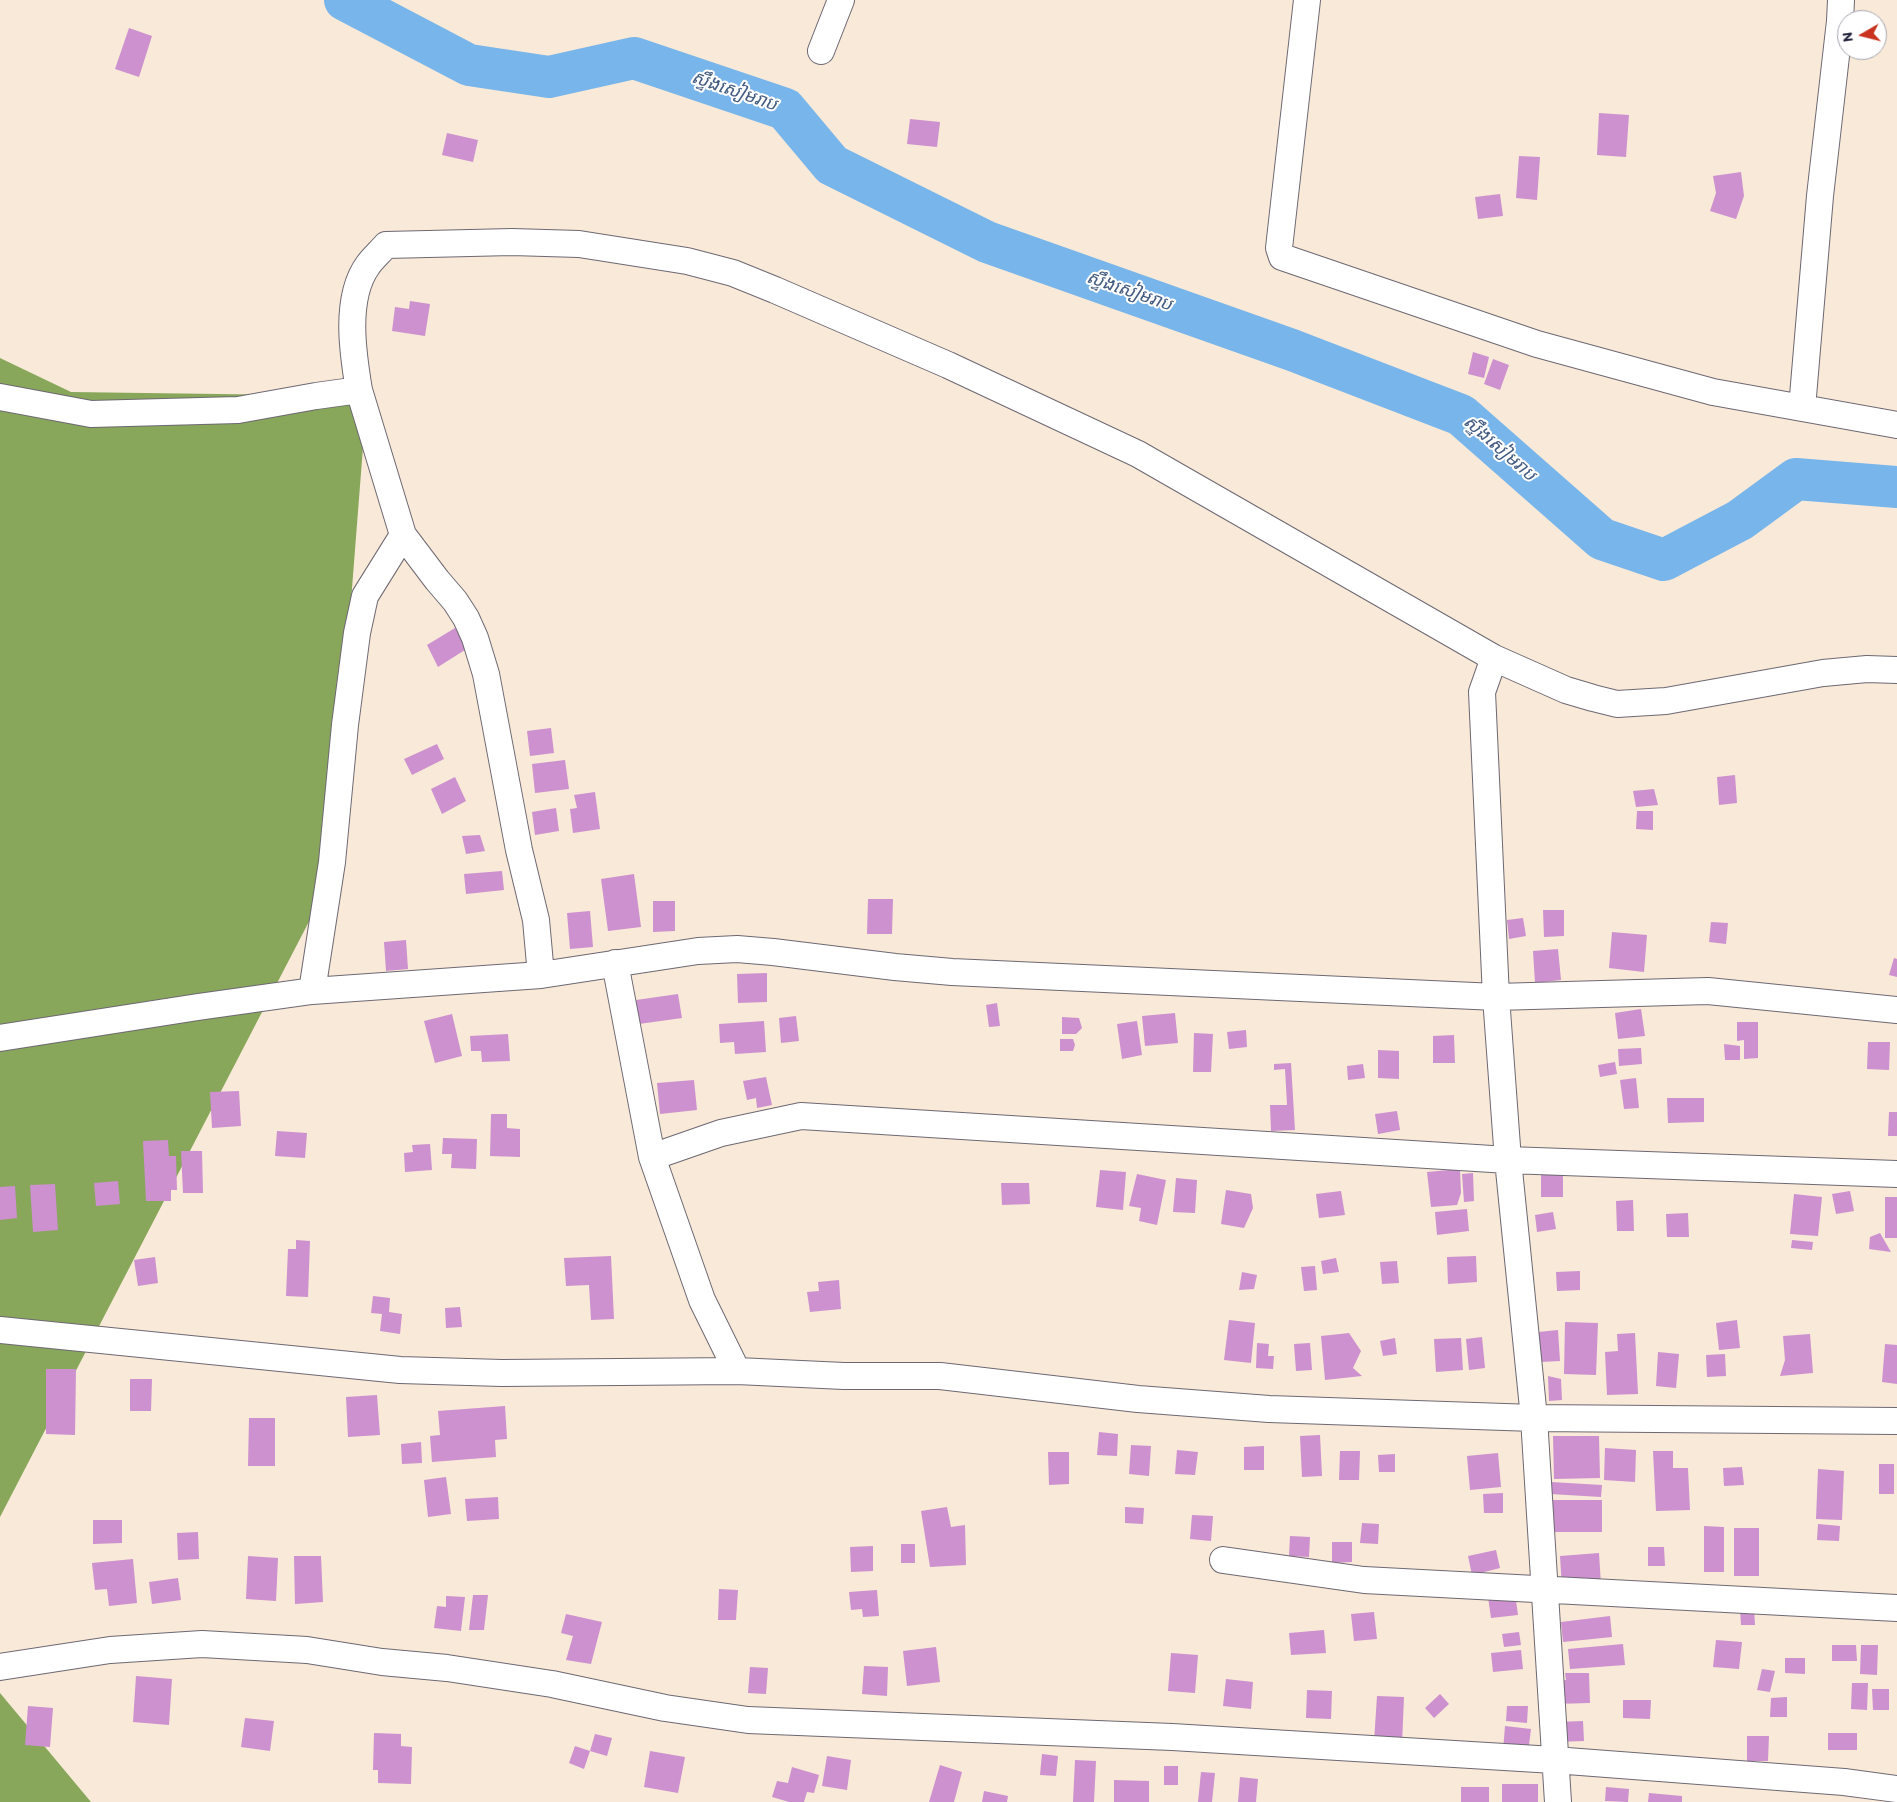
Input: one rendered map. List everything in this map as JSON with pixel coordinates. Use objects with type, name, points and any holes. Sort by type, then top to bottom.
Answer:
[{"type":"street","points":[[821,51],[841,0]]},
{"type":"street","points":[[1307,0],[1279,248],[1282,257],[1537,344],[1713,392],[1897,424]]},
{"type":"street","points":[[1802,408],[1820,196],[1839,31],[1840,0]]},
{"type":"street","points":[[541,975],[536,920],[519,850],[486,674],[475,638],[466,618],[455,601],[403,535],[359,390],[353,335],[354,306],[359,281],[368,266],[386,245],[512,242],[579,244],[687,261],[733,273],[948,365],[1138,454],[1494,658],[1566,690],[1617,704],[1666,701],[1824,673],[1867,668],[1897,670]]},
{"type":"street","points":[[0,397],[91,414],[238,410],[359,390]]},
{"type":"street","points":[[312,992],[332,862],[345,725],[357,633],[366,596],[403,535]]},
{"type":"street","points":[[1494,658],[1482,692],[1496,997],[1508,1160],[1534,1418],[1558,1802]]},
{"type":"street","points":[[0,1038],[198,1007],[312,992],[541,975],[698,951],[737,949],[952,972],[1496,997],[1708,991],[1897,1010]]},
{"type":"street","points":[[615,963],[652,1157],[702,1300],[736,1371]]},
{"type":"street","points":[[652,1157],[721,1132],[801,1116],[1508,1160],[1897,1174]]},
{"type":"street","points":[[0,1330],[400,1370],[502,1373],[736,1371],[844,1376],[940,1376],[1129,1398],[1269,1409],[1534,1418],[1897,1421]]},
{"type":"street","points":[[1223,1560],[1364,1580],[1897,1608]]},
{"type":"street","points":[[0,1667],[110,1650],[202,1644],[307,1650],[382,1662],[447,1668],[552,1684],[665,1708],[748,1720],[1172,1737],[1554,1760],[1844,1782],[1897,1789]]},
{"type":"green space","points":[[0,358],[71,392],[367,396],[329,883],[0,1517]]},
{"type":"green space","points":[[0,1693],[91,1802],[0,1802]]},
{"type":"building","points":[[129,28],[152,36],[139,77],[115,69]]},
{"type":"building","points":[[1599,113],[1629,115],[1626,157],[1597,155]]},
{"type":"building","points":[[910,119],[940,122],[937,147],[907,144]]},
{"type":"building","points":[[447,133],[478,140],[473,162],[442,155]]},
{"type":"building","points":[[1519,156],[1540,157],[1537,200],[1516,198]]},
{"type":"building","points":[[1741,172],[1744,196],[1736,219],[1710,211],[1716,193],[1713,176]]},
{"type":"building","points":[[1500,194],[1503,216],[1478,219],[1475,197]]},
{"type":"building","points":[[410,301],[430,304],[425,336],[392,331],[395,307],[409,309]]},
{"type":"building","points":[[1473,352],[1489,357],[1484,378],[1468,374]]},
{"type":"building","points":[[1493,359],[1509,365],[1500,390],[1484,384]]},
{"type":"building","points":[[455,628],[468,648],[438,667],[427,645]]},
{"type":"building","points":[[551,728],[554,753],[530,756],[527,731]]},
{"type":"building","points":[[437,744],[444,759],[412,775],[404,759]]},
{"type":"building","points":[[565,760],[569,789],[535,793],[532,764]]},
{"type":"building","points":[[1735,775],[1737,803],[1719,805],[1717,777]]},
{"type":"building","points":[[455,777],[466,801],[442,814],[431,789]]},
{"type":"building","points":[[1654,789],[1658,805],[1636,807],[1633,791]]},
{"type":"building","points":[[595,792],[600,829],[573,833],[570,809],[577,808],[574,795]]},
{"type":"building","points":[[556,808],[559,831],[535,835],[532,812]]},
{"type":"building","points":[[1637,811],[1653,811],[1653,830],[1636,829]]},
{"type":"building","points":[[480,835],[485,851],[466,854],[462,836]]},
{"type":"building","points":[[502,871],[504,890],[466,894],[464,874]]},
{"type":"building","points":[[634,874],[641,927],[608,931],[601,879]]},
{"type":"building","points":[[868,899],[893,899],[892,934],[867,934]]},
{"type":"building","points":[[653,901],[675,901],[675,931],[653,932]]},
{"type":"building","points":[[1543,910],[1564,910],[1564,936],[1544,937]]},
{"type":"building","points":[[590,911],[593,947],[570,949],[567,913]]},
{"type":"building","points":[[1523,918],[1526,936],[1509,939],[1507,920]]},
{"type":"building","points":[[1711,922],[1728,923],[1726,944],[1709,942]]},
{"type":"building","points":[[1612,932],[1647,935],[1644,972],[1609,968]]},
{"type":"building","points":[[406,940],[408,969],[386,971],[384,942]]},
{"type":"building","points":[[1558,949],[1561,980],[1535,983],[1533,951]]},
{"type":"building","points":[[1894,958],[1897,959],[1897,977],[1889,975]]},
{"type":"building","points":[[767,973],[767,1002],[738,1003],[737,974]]},
{"type":"building","points":[[678,994],[682,1018],[639,1024],[636,1000]]},
{"type":"building","points":[[997,1003],[1000,1026],[989,1027],[986,1005]]},
{"type":"building","points":[[1641,1009],[1645,1036],[1618,1039],[1615,1013]]},
{"type":"building","points":[[1175,1013],[1178,1043],[1145,1046],[1142,1016]]},
{"type":"building","points":[[452,1014],[462,1056],[435,1063],[424,1021]]},
{"type":"building","points":[[796,1016],[799,1041],[781,1043],[779,1018]]},
{"type":"building","points":[[1062,1017],[1079,1018],[1082,1028],[1076,1034],[1062,1034]]},
{"type":"building","points":[[764,1021],[766,1052],[735,1054],[734,1042],[720,1043],[719,1024]]},
{"type":"building","points":[[1137,1021],[1142,1055],[1122,1059],[1117,1024]]},
{"type":"building","points":[[1737,1022],[1758,1022],[1758,1058],[1744,1059],[1744,1040],[1737,1041]]},
{"type":"building","points":[[1246,1030],[1247,1047],[1229,1049],[1227,1032]]},
{"type":"building","points":[[1194,1033],[1213,1034],[1211,1072],[1193,1072]]},
{"type":"building","points":[[508,1034],[510,1061],[482,1062],[481,1051],[471,1051],[470,1036]]},
{"type":"building","points":[[1454,1035],[1455,1063],[1433,1063],[1433,1036]]},
{"type":"building","points":[[1060,1039],[1073,1039],[1075,1045],[1073,1051],[1060,1051]]},
{"type":"building","points":[[1868,1042],[1890,1042],[1889,1070],[1867,1069]]},
{"type":"building","points":[[1724,1044],[1740,1046],[1740,1060],[1725,1060]]},
{"type":"building","points":[[1641,1048],[1642,1064],[1619,1066],[1618,1049]]},
{"type":"building","points":[[1378,1050],[1399,1051],[1399,1079],[1378,1078]]},
{"type":"building","points":[[1615,1062],[1617,1074],[1600,1077],[1598,1065]]},
{"type":"building","points":[[1291,1063],[1295,1130],[1271,1131],[1270,1105],[1287,1105],[1285,1069],[1274,1070],[1274,1064]]},
{"type":"building","points":[[1363,1064],[1365,1078],[1348,1080],[1347,1066]]},
{"type":"building","points":[[766,1077],[772,1105],[757,1108],[756,1098],[747,1100],[743,1081]]},
{"type":"building","points":[[1636,1078],[1639,1108],[1624,1109],[1620,1080]]},
{"type":"building","points":[[694,1080],[697,1110],[660,1114],[657,1083]]},
{"type":"building","points":[[239,1091],[241,1126],[212,1128],[210,1092]]},
{"type":"building","points":[[1667,1098],[1704,1098],[1704,1122],[1668,1123]]},
{"type":"building","points":[[1397,1111],[1400,1130],[1378,1134],[1375,1114]]},
{"type":"building","points":[[1889,1112],[1897,1112],[1897,1136],[1888,1136]]},
{"type":"building","points":[[491,1114],[507,1114],[507,1128],[520,1129],[520,1157],[490,1156]]},
{"type":"building","points":[[277,1131],[307,1133],[305,1158],[275,1156]]},
{"type":"building","points":[[443,1138],[477,1139],[476,1169],[451,1168],[452,1154],[442,1154]]},
{"type":"building","points":[[168,1140],[169,1156],[176,1156],[177,1190],[171,1190],[171,1201],[146,1201],[143,1141]]},
{"type":"building","points":[[430,1144],[432,1170],[405,1172],[404,1153],[413,1152],[412,1145]]},
{"type":"building","points":[[181,1151],[202,1151],[203,1193],[183,1193]]},
{"type":"building","points":[[1460,1169],[1461,1193],[1457,1205],[1431,1207],[1427,1172]]},
{"type":"building","points":[[1100,1170],[1126,1172],[1123,1210],[1096,1207]]},
{"type":"building","points":[[1473,1173],[1474,1201],[1464,1202],[1462,1174]]},
{"type":"building","points":[[1137,1174],[1166,1180],[1157,1225],[1139,1221],[1141,1208],[1129,1206]]},
{"type":"building","points":[[1541,1175],[1563,1175],[1563,1197],[1541,1197]]},
{"type":"building","points":[[1176,1178],[1197,1180],[1195,1213],[1173,1212]]},
{"type":"building","points":[[118,1181],[120,1204],[96,1206],[94,1183]]},
{"type":"building","points":[[1001,1183],[1029,1183],[1030,1204],[1002,1205]]},
{"type":"building","points":[[55,1184],[58,1230],[33,1232],[30,1185]]},
{"type":"building","points":[[15,1186],[17,1218],[0,1220],[0,1187]]},
{"type":"building","points":[[1226,1190],[1251,1194],[1253,1208],[1244,1228],[1221,1224]]},
{"type":"building","points":[[1341,1191],[1345,1215],[1319,1218],[1316,1194]]},
{"type":"building","points":[[1850,1191],[1854,1211],[1836,1214],[1832,1194]]},
{"type":"building","points":[[1794,1194],[1822,1197],[1818,1236],[1790,1234]]},
{"type":"building","points":[[1885,1197],[1897,1197],[1897,1238],[1885,1238]]},
{"type":"building","points":[[1633,1200],[1634,1231],[1617,1231],[1616,1201]]},
{"type":"building","points":[[1467,1209],[1469,1231],[1437,1235],[1435,1212]]},
{"type":"building","points":[[1553,1212],[1556,1229],[1537,1232],[1535,1215]]},
{"type":"building","points":[[1688,1213],[1689,1237],[1667,1237],[1666,1214]]},
{"type":"building","points":[[1880,1233],[1891,1252],[1869,1249],[1870,1237]]},
{"type":"building","points":[[296,1240],[310,1241],[308,1297],[286,1296],[288,1249],[296,1249]]},
{"type":"building","points":[[1792,1240],[1813,1242],[1812,1250],[1791,1248]]},
{"type":"building","points":[[611,1256],[614,1319],[591,1320],[589,1285],[566,1286],[564,1258]]},
{"type":"building","points":[[1476,1256],[1477,1282],[1448,1284],[1447,1257]]},
{"type":"building","points":[[155,1257],[158,1283],[138,1286],[134,1260]]},
{"type":"building","points":[[1336,1258],[1339,1272],[1323,1274],[1321,1261]]},
{"type":"building","points":[[1397,1261],[1399,1283],[1382,1284],[1380,1262]]},
{"type":"building","points":[[1315,1266],[1317,1290],[1304,1291],[1301,1267]]},
{"type":"building","points":[[1580,1271],[1580,1290],[1557,1291],[1556,1272]]},
{"type":"building","points":[[1242,1272],[1257,1275],[1254,1289],[1239,1290]]},
{"type":"building","points":[[839,1280],[841,1309],[810,1312],[807,1292],[819,1291],[818,1282]]},
{"type":"building","points":[[373,1296],[390,1298],[389,1312],[402,1314],[400,1334],[380,1331],[382,1314],[371,1313]]},
{"type":"building","points":[[460,1307],[462,1327],[446,1328],[445,1308]]},
{"type":"building","points":[[1229,1320],[1255,1323],[1251,1363],[1224,1360]]},
{"type":"building","points":[[1737,1320],[1740,1348],[1719,1350],[1716,1323]]},
{"type":"building","points":[[1565,1322],[1598,1323],[1596,1375],[1564,1374]]},
{"type":"building","points":[[1558,1330],[1560,1361],[1540,1362],[1538,1332]]},
{"type":"building","points":[[1349,1333],[1361,1351],[1353,1368],[1362,1376],[1325,1380],[1321,1336]]},
{"type":"building","points":[[1635,1333],[1638,1394],[1607,1395],[1605,1352],[1618,1351],[1617,1334]]},
{"type":"building","points":[[1810,1334],[1813,1373],[1780,1376],[1785,1360],[1783,1336]]},
{"type":"building","points":[[1482,1337],[1485,1368],[1469,1370],[1466,1339]]},
{"type":"building","points":[[1395,1338],[1397,1354],[1383,1356],[1380,1341]]},
{"type":"building","points":[[1461,1338],[1463,1370],[1436,1372],[1434,1339]]},
{"type":"building","points":[[1257,1343],[1269,1344],[1268,1356],[1274,1356],[1273,1369],[1256,1368]]},
{"type":"building","points":[[1310,1343],[1312,1370],[1296,1371],[1294,1344]]},
{"type":"building","points":[[1885,1344],[1897,1345],[1897,1384],[1882,1382]]},
{"type":"building","points":[[1658,1352],[1679,1354],[1676,1388],[1656,1386]]},
{"type":"building","points":[[1725,1354],[1726,1376],[1707,1377],[1706,1355]]},
{"type":"building","points":[[46,1369],[76,1369],[75,1435],[46,1434]]},
{"type":"building","points":[[1548,1376],[1561,1379],[1562,1400],[1549,1401]]},
{"type":"building","points":[[130,1379],[152,1379],[151,1411],[130,1411]]},
{"type":"building","points":[[377,1395],[380,1435],[348,1437],[346,1397]]},
{"type":"building","points":[[505,1406],[507,1439],[495,1440],[496,1457],[432,1462],[430,1436],[440,1435],[438,1411]]},
{"type":"building","points":[[249,1418],[275,1418],[275,1466],[248,1466]]},
{"type":"building","points":[[1099,1432],[1118,1434],[1117,1456],[1097,1455]]},
{"type":"building","points":[[1320,1435],[1322,1476],[1302,1477],[1300,1436]]},
{"type":"building","points":[[1553,1436],[1599,1436],[1600,1478],[1554,1479]]},
{"type":"building","points":[[421,1442],[422,1463],[402,1464],[401,1444]]},
{"type":"building","points":[[1131,1445],[1151,1446],[1149,1476],[1129,1474]]},
{"type":"building","points":[[1264,1446],[1264,1470],[1244,1470],[1244,1447]]},
{"type":"building","points":[[1605,1448],[1636,1450],[1635,1482],[1604,1480]]},
{"type":"building","points":[[1177,1450],[1198,1452],[1195,1475],[1175,1474]]},
{"type":"building","points":[[1340,1451],[1360,1451],[1359,1480],[1339,1480]]},
{"type":"building","points":[[1653,1451],[1673,1451],[1673,1468],[1688,1468],[1690,1510],[1656,1511]]},
{"type":"building","points":[[1048,1452],[1069,1452],[1069,1484],[1049,1485]]},
{"type":"building","points":[[1498,1453],[1501,1487],[1470,1490],[1467,1456]]},
{"type":"building","points":[[1395,1454],[1395,1472],[1379,1472],[1378,1455]]},
{"type":"building","points":[[1879,1464],[1894,1464],[1894,1494],[1879,1494]]},
{"type":"building","points":[[1742,1467],[1744,1485],[1724,1486],[1723,1468]]},
{"type":"building","points":[[1818,1469],[1844,1471],[1842,1520],[1816,1519]]},
{"type":"building","points":[[446,1477],[451,1514],[428,1517],[424,1480]]},
{"type":"building","points":[[1551,1482],[1602,1485],[1601,1497],[1550,1494]]},
{"type":"building","points":[[1503,1493],[1503,1513],[1484,1513],[1483,1494]]},
{"type":"building","points":[[498,1497],[499,1519],[467,1521],[465,1499]]},
{"type":"building","points":[[1548,1500],[1602,1500],[1602,1532],[1548,1532]]},
{"type":"building","points":[[947,1507],[951,1527],[965,1525],[966,1565],[930,1567],[921,1511]]},
{"type":"building","points":[[1125,1507],[1144,1508],[1143,1524],[1125,1523]]},
{"type":"building","points":[[1192,1515],[1213,1516],[1211,1541],[1190,1539]]},
{"type":"building","points":[[93,1520],[122,1520],[122,1543],[93,1544]]},
{"type":"building","points":[[1362,1523],[1379,1524],[1378,1544],[1360,1543]]},
{"type":"building","points":[[1818,1524],[1840,1526],[1839,1541],[1817,1540]]},
{"type":"building","points":[[1704,1526],[1724,1527],[1724,1572],[1704,1572]]},
{"type":"building","points":[[1734,1528],[1759,1528],[1759,1576],[1734,1576]]},
{"type":"building","points":[[198,1532],[199,1559],[178,1560],[177,1533]]},
{"type":"building","points":[[1290,1536],[1310,1537],[1309,1557],[1289,1556]]},
{"type":"building","points":[[1332,1542],[1352,1542],[1352,1562],[1332,1563]]},
{"type":"building","points":[[901,1544],[915,1544],[915,1563],[901,1563]]},
{"type":"building","points":[[873,1546],[873,1571],[851,1572],[850,1547]]},
{"type":"building","points":[[1648,1547],[1664,1547],[1665,1566],[1648,1566]]},
{"type":"building","points":[[1496,1550],[1500,1568],[1472,1575],[1468,1556]]},
{"type":"building","points":[[1599,1553],[1601,1585],[1562,1588],[1560,1556]]},
{"type":"building","points":[[248,1556],[278,1558],[276,1601],[246,1599]]},
{"type":"building","points":[[294,1556],[321,1556],[323,1602],[295,1604]]},
{"type":"building","points":[[133,1559],[137,1603],[109,1606],[107,1589],[95,1590],[92,1563]]},
{"type":"building","points":[[178,1578],[181,1600],[152,1604],[149,1582]]},
{"type":"building","points":[[719,1589],[738,1590],[736,1620],[718,1620]]},
{"type":"building","points":[[877,1590],[879,1616],[863,1617],[862,1609],[851,1610],[849,1592]]},
{"type":"building","points":[[1515,1593],[1518,1615],[1491,1618],[1488,1597]]},
{"type":"building","points":[[473,1595],[488,1595],[484,1630],[469,1630]]},
{"type":"building","points":[[446,1596],[465,1597],[461,1631],[434,1628],[437,1606],[446,1607]]},
{"type":"building","points":[[1740,1609],[1754,1609],[1755,1625],[1741,1625]]},
{"type":"building","points":[[1374,1612],[1377,1639],[1354,1641],[1351,1614]]},
{"type":"building","points":[[566,1614],[602,1622],[591,1664],[566,1660],[573,1636],[561,1633]]},
{"type":"building","points":[[1610,1616],[1612,1637],[1563,1642],[1561,1622]]},
{"type":"building","points":[[1324,1630],[1326,1653],[1291,1655],[1289,1633]]},
{"type":"building","points":[[1519,1632],[1521,1645],[1504,1647],[1502,1634]]},
{"type":"building","points":[[1716,1640],[1742,1642],[1739,1669],[1713,1667]]},
{"type":"building","points":[[1623,1644],[1625,1665],[1570,1669],[1568,1649]]},
{"type":"building","points":[[1832,1645],[1856,1645],[1857,1661],[1832,1661]]},
{"type":"building","points":[[1861,1645],[1878,1645],[1877,1675],[1860,1674]]},
{"type":"building","points":[[936,1647],[940,1682],[907,1686],[903,1651]]},
{"type":"building","points":[[1521,1650],[1523,1669],[1493,1672],[1491,1653]]},
{"type":"building","points":[[1171,1653],[1198,1655],[1195,1693],[1168,1691]]},
{"type":"building","points":[[1785,1658],[1805,1658],[1805,1674],[1785,1673]]},
{"type":"building","points":[[864,1666],[888,1667],[887,1696],[862,1694]]},
{"type":"building","points":[[750,1667],[768,1668],[766,1694],[748,1693]]},
{"type":"building","points":[[1762,1669],[1775,1671],[1770,1692],[1757,1690]]},
{"type":"building","points":[[1565,1673],[1589,1673],[1590,1703],[1554,1704],[1553,1681],[1566,1680]]},
{"type":"building","points":[[136,1676],[172,1679],[169,1725],[133,1722]]},
{"type":"building","points":[[1226,1679],[1253,1682],[1251,1709],[1223,1706]]},
{"type":"building","points":[[1852,1683],[1868,1683],[1867,1710],[1851,1709]]},
{"type":"building","points":[[1872,1689],[1889,1689],[1889,1710],[1873,1710]]},
{"type":"building","points":[[1307,1690],[1332,1691],[1331,1719],[1306,1718]]},
{"type":"building","points":[[1440,1694],[1449,1704],[1434,1718],[1425,1708]]},
{"type":"building","points":[[1377,1696],[1404,1697],[1402,1744],[1374,1742]]},
{"type":"building","points":[[1787,1697],[1787,1717],[1770,1717],[1771,1698]]},
{"type":"building","points":[[1623,1700],[1651,1700],[1650,1719],[1623,1718]]},
{"type":"building","points":[[28,1706],[53,1708],[50,1747],[25,1745]]},
{"type":"building","points":[[1507,1706],[1528,1706],[1527,1723],[1506,1721]]},
{"type":"building","points":[[245,1718],[274,1721],[270,1751],[241,1747]]},
{"type":"building","points":[[1583,1721],[1584,1741],[1557,1742],[1556,1722]]},
{"type":"building","points":[[1505,1726],[1531,1729],[1528,1753],[1503,1751]]},
{"type":"building","points":[[374,1733],[401,1734],[401,1746],[412,1747],[411,1784],[378,1783],[378,1770],[373,1770]]},
{"type":"building","points":[[1828,1733],[1857,1733],[1857,1750],[1828,1750]]},
{"type":"building","points":[[595,1734],[612,1738],[607,1756],[590,1751]]},
{"type":"building","points":[[1747,1736],[1769,1736],[1768,1761],[1747,1761]]},
{"type":"building","points":[[575,1746],[590,1751],[584,1769],[569,1763]]},
{"type":"building","points":[[650,1751],[685,1757],[678,1793],[644,1787]]},
{"type":"building","points":[[1042,1754],[1058,1756],[1056,1776],[1040,1775]]},
{"type":"building","points":[[827,1756],[851,1760],[847,1790],[822,1786]]},
{"type":"building","points":[[1075,1760],[1096,1761],[1094,1802],[1073,1802]]},
{"type":"building","points":[[940,1765],[962,1772],[954,1802],[929,1802]]},
{"type":"building","points":[[1164,1766],[1178,1766],[1178,1785],[1164,1785]]},
{"type":"building","points":[[792,1767],[819,1775],[814,1793],[807,1792],[804,1802],[789,1802],[772,1797],[777,1781],[788,1783]]},
{"type":"building","points":[[1201,1772],[1215,1773],[1212,1802],[1198,1802]]},
{"type":"building","points":[[1240,1777],[1258,1779],[1256,1802],[1238,1802]]},
{"type":"building","points":[[1114,1780],[1149,1781],[1149,1802],[1114,1802]]},
{"type":"building","points":[[1502,1784],[1538,1784],[1538,1802],[1502,1802]]},
{"type":"building","points":[[1461,1787],[1489,1787],[1489,1802],[1461,1802]]},
{"type":"building","points":[[1606,1787],[1629,1789],[1628,1802],[1605,1801]]},
{"type":"building","points":[[984,1791],[1008,1796],[1007,1802],[982,1802]]},
{"type":"building","points":[[1649,1793],[1682,1796],[1682,1802],[1648,1802]]},
{"type":"waterway","name":"ស្ទឹងសៀមរាប","points":[[345,0],[469,65],[549,77],[634,58],[785,109],[832,165],[987,242],[1292,350],[1461,415],[1602,539],[1664,560],[1740,520],[1796,479],[1897,487]]}]
